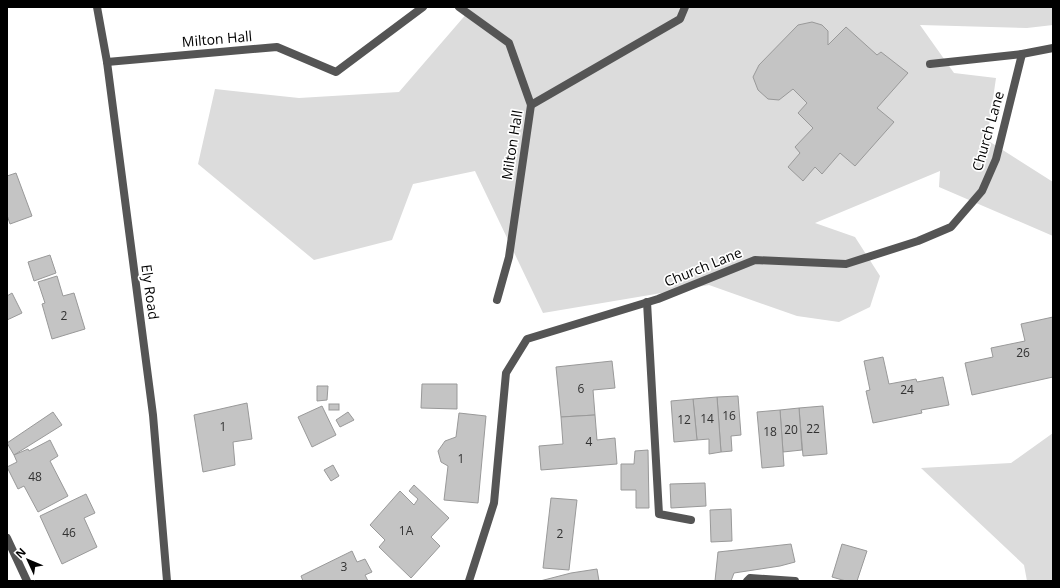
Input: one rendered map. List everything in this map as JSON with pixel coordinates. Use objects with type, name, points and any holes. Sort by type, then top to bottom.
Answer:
[{"type":"street","name":"Ely Road","points":[[97,7],[107,62],[153,415],[167,581]]},
{"type":"street","name":"Milton Hall","points":[[107,62],[277,47],[336,72],[423,7]]},
{"type":"street","points":[[459,7],[509,43],[531,105]]},
{"type":"street","name":"Milton Hall","points":[[497,300],[509,257],[531,105],[680,19],[685,7]]},
{"type":"street","points":[[930,64],[1022,54],[1053,48]]},
{"type":"street","name":"Church Lane","points":[[469,581],[494,503],[506,373],[527,339],[647,302],[755,260],[846,264],[918,241],[951,227],[982,191],[996,159],[1022,54]]},
{"type":"street","points":[[647,302],[659,514],[691,520]]},
{"type":"street","points":[[7,538],[27,581]]},
{"type":"street","points":[[747,581],[750,578],[795,581]]},
{"type":"shaded area","points":[[467,7],[1053,7],[1053,25],[1027,28],[920,25],[954,73],[996,78],[987,140],[1053,182],[1053,236],[939,187],[940,171],[815,223],[855,237],[880,276],[870,307],[839,322],[797,316],[709,285],[543,313],[475,171],[413,184],[392,240],[314,260],[198,164],[215,89],[299,98],[399,92],[468,12]]},
{"type":"shaded area","points":[[1053,433],[1053,581],[1027,581],[1024,565],[921,468],[1011,463]]},
{"type":"building","points":[[812,22],[822,25],[828,31],[828,45],[846,27],[877,55],[881,52],[908,73],[877,108],[894,122],[855,166],[840,153],[822,174],[815,167],[803,181],[788,167],[800,153],[795,147],[813,128],[798,113],[807,103],[793,89],[779,100],[768,99],[758,90],[753,77],[759,65],[798,25]]},
{"type":"building","points":[[16,173],[32,216],[10,224],[7,215],[7,176]]},
{"type":"building","points":[[50,255],[56,273],[34,281],[28,262]]},
{"type":"building","points":[[57,276],[63,296],[74,293],[85,329],[52,339],[42,304],[45,303],[38,282]]},
{"type":"building","points":[[12,293],[22,313],[7,320],[7,296]]},
{"type":"building","points":[[1053,317],[1053,377],[972,395],[965,363],[993,357],[991,348],[1025,341],[1021,324]]},
{"type":"building","points":[[883,357],[889,384],[916,379],[917,382],[943,377],[949,405],[921,410],[922,413],[873,423],[866,391],[870,390],[864,361]]},
{"type":"building","points":[[612,361],[615,388],[593,390],[595,415],[561,417],[556,367]]},
{"type":"building","points":[[422,384],[457,384],[457,409],[421,408]]},
{"type":"building","points":[[317,386],[328,386],[327,400],[317,401]]},
{"type":"building","points":[[738,396],[741,435],[731,436],[732,451],[721,452],[717,397]]},
{"type":"building","points":[[717,397],[721,452],[709,454],[709,439],[697,440],[693,399]]},
{"type":"building","points":[[693,399],[697,440],[674,442],[671,401]]},
{"type":"building","points":[[247,403],[252,439],[233,442],[235,465],[203,472],[194,415]]},
{"type":"building","points":[[329,404],[339,404],[339,410],[329,410]]},
{"type":"building","points":[[322,406],[336,435],[312,447],[298,417]]},
{"type":"building","points":[[823,406],[827,454],[803,456],[799,408]]},
{"type":"building","points":[[799,408],[802,450],[783,452],[780,410]]},
{"type":"building","points":[[780,410],[784,466],[762,468],[757,412]]},
{"type":"building","points":[[53,412],[62,425],[14,455],[7,443]]},
{"type":"building","points":[[348,412],[354,420],[340,427],[336,420]]},
{"type":"building","points":[[459,413],[486,416],[478,503],[444,500],[448,466],[441,462],[438,451],[445,441],[456,437]]},
{"type":"building","points":[[595,415],[597,440],[615,438],[617,464],[541,470],[539,446],[563,444],[561,417]]},
{"type":"building","points":[[50,440],[58,456],[50,461],[68,496],[38,512],[24,486],[18,489],[7,467],[17,462],[14,455],[28,449],[29,451]]},
{"type":"building","points":[[648,450],[649,508],[636,508],[636,490],[621,490],[621,464],[634,464],[635,451]]},
{"type":"building","points":[[333,465],[339,476],[331,481],[324,470]]},
{"type":"building","points":[[705,483],[706,506],[671,508],[670,484]]},
{"type":"building","points":[[414,485],[449,518],[431,537],[440,546],[411,578],[379,547],[385,540],[370,525],[400,491],[414,505],[418,499],[409,491]]},
{"type":"building","points":[[86,494],[95,513],[84,518],[97,547],[62,564],[40,516]]},
{"type":"building","points":[[551,498],[577,500],[569,570],[543,568]]},
{"type":"building","points":[[731,509],[732,541],[711,542],[710,510]]},
{"type":"building","points":[[791,544],[795,562],[780,566],[734,573],[731,581],[715,581],[718,552]]},
{"type":"building","points":[[842,544],[867,551],[857,581],[846,581],[832,577]]},
{"type":"building","points":[[352,551],[357,562],[365,559],[372,572],[365,575],[368,581],[303,581],[301,576]]},
{"type":"building","points":[[597,569],[599,581],[540,581],[571,573]]}]
